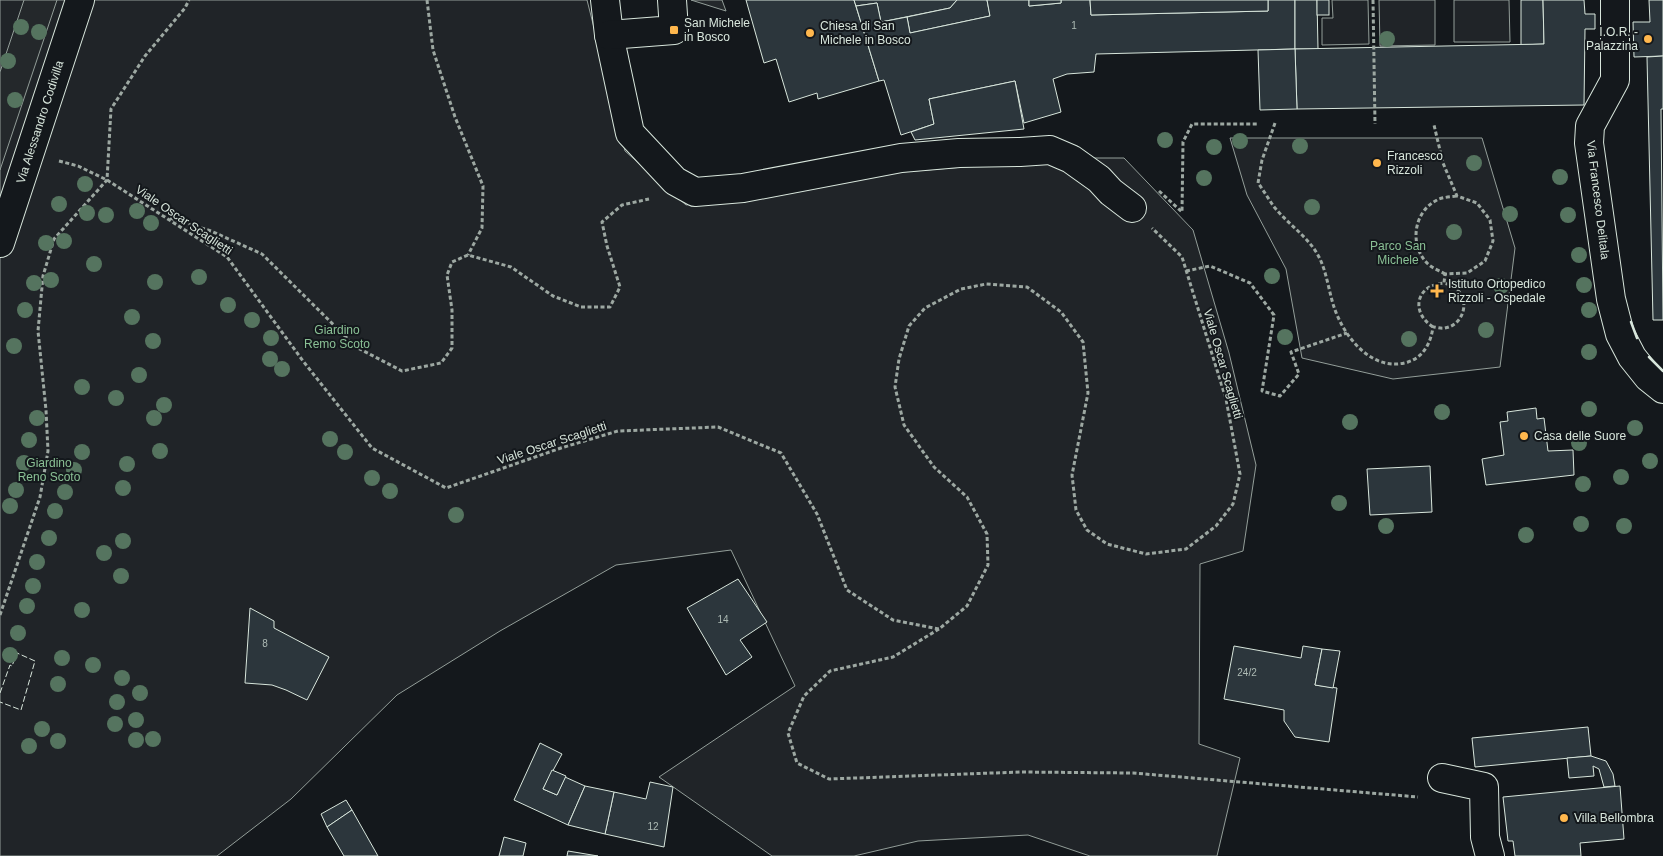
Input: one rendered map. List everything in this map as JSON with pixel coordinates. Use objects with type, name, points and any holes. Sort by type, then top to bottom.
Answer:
[{"type":"street","name":"Via Alessandro Codivilla","points":[[0,243],[80,0]]},
{"type":"street","points":[[605,0],[609,35],[630,133],[675,181],[696,192],[743,188],[901,158],[959,153],[1050,150],[1071,159],[1132,208]]},
{"type":"street","points":[[609,35],[674,30],[672,0]]},
{"type":"street","name":"Via Francesco Delitala","points":[[1615,0],[1615,80],[1590,126],[1589,143],[1611,299],[1620,334],[1632,357],[1648,377],[1663,389]]},
{"type":"street","points":[[1433,788],[1484,787],[1485,837],[1490,856]]},
{"type":"path","points":[[0,615],[40,497],[48,451],[38,331],[43,276],[54,239],[107,180],[111,109],[145,56],[185,8],[189,0]]},
{"type":"path","points":[[164,216],[211,231],[262,254],[356,347],[402,371],[440,363],[452,348],[452,310],[447,275],[452,262],[468,255],[482,228],[483,186],[455,117],[433,50],[427,0]]},
{"type":"path","points":[[1373,0],[1375,124]]},
{"type":"path","points":[[1275,123],[1262,160],[1258,183],[1276,208],[1303,235],[1320,260],[1334,309],[1347,333],[1365,353],[1373,358],[1382,363],[1400,364],[1420,356],[1431,338],[1433,327]]},
{"type":"path","points":[[1155,188],[1182,212],[1183,142],[1192,124],[1258,124]]},
{"type":"path","points":[[1434,125],[1443,163],[1457,196]]},
{"type":"path","name":"Viale Oscar Scaglietti","points":[[30,152],[78,166],[107,180],[227,257],[303,361],[372,448],[446,488],[560,448],[618,431],[718,427],[781,453],[817,514],[847,590],[893,620],[939,629],[967,606],[988,565],[987,534],[967,497],[934,467],[904,425],[894,387],[898,359],[909,326],[926,308],[961,289],[986,284],[1027,287],[1061,312],[1083,342],[1088,393],[1072,475],[1076,510],[1087,530],[1107,544],[1146,554],[1186,550],[1216,526],[1233,504],[1240,474],[1226,399],[1182,257],[1132,208]]},
{"type":"path","points":[[468,255],[511,267],[553,296],[581,308],[610,308],[620,287],[606,246],[602,222],[622,205],[657,197],[675,181]]},
{"type":"path","points":[[1457,196],[1477,203],[1490,220],[1493,241],[1484,261],[1467,273],[1445,274],[1428,265],[1417,249],[1416,230],[1423,212],[1430,206],[1438,200],[1457,196]]},
{"type":"path","points":[[1186,271],[1210,266],[1250,283],[1274,315],[1262,391],[1280,396],[1299,374],[1290,352],[1347,333]]},
{"type":"path","points":[[1444,283],[1445,274]]},
{"type":"path","points":[[1444,283],[1456,288],[1464,298],[1464,312],[1457,322],[1445,328],[1433,327],[1421,316],[1420,300],[1422,293],[1428,287],[1444,283]]},
{"type":"path","points":[[939,629],[893,657],[830,671],[804,696],[788,733],[797,763],[829,779],[1020,772],[1133,773],[1433,788]]},
{"type":"green space","name":"Giardino Remo Scoto","points":[[0,0],[587,0],[625,151],[686,205],[852,176],[1076,158],[1124,158],[1193,230],[1229,353],[1256,465],[1243,551],[1200,564],[1199,744],[1240,758],[1217,856],[1090,856],[1028,835],[918,841],[854,856],[772,856],[659,777],[795,686],[731,550],[616,565],[500,631],[397,695],[291,799],[217,856],[0,856]]},
{"type":"green space","points":[[1332,0],[1368,0],[1369,44],[1322,45],[1322,18],[1333,18]]},
{"type":"green space","points":[[1379,0],[1435,0],[1435,45],[1380,46]]},
{"type":"green space","points":[[1454,0],[1509,0],[1510,42],[1454,42]]},
{"type":"green space","name":"Parco San Michele","points":[[1230,138],[1482,138],[1515,248],[1500,367],[1393,379],[1302,358],[1286,269],[1247,195]]},
{"type":"shaded area","points":[[24,0],[57,0],[0,170],[0,72]]},
{"type":"shaded area","points":[[691,0],[722,0],[726,11]]},
{"type":"building","name":"Chiesa di San Michele in Bosco","points":[[746,0],[854,0],[879,81],[818,99],[817,93],[789,102],[776,59],[764,63]]},
{"type":"building","points":[[854,0],[957,0],[950,8],[881,22],[877,3],[856,6]]},
{"type":"building","points":[[957,0],[987,0],[990,16],[910,33],[907,17],[950,8]]},
{"type":"building","points":[[987,0],[1029,0],[1029,6],[1061,3],[1061,0],[1090,0],[1091,15],[1268,11],[1268,0],[1295,0],[1295,49],[1096,54],[1094,72],[1067,74],[1053,79],[1061,112],[1024,123],[1015,81],[929,99],[934,124],[901,135],[884,80],[879,81],[856,6],[877,3],[881,22],[907,17],[910,33],[990,16]]},
{"type":"building","points":[[1029,0],[1061,0],[1061,3],[1029,6]]},
{"type":"building","points":[[1090,0],[1268,0],[1268,11],[1091,15]]},
{"type":"building","points":[[1295,0],[1317,0],[1318,49],[1295,49]]},
{"type":"building","points":[[1317,0],[1329,0],[1329,15],[1317,15]]},
{"type":"building","points":[[1521,0],[1543,0],[1544,44],[1521,45]]},
{"type":"building","points":[[1543,0],[1584,0],[1585,14],[1595,14],[1595,29],[1585,29],[1584,105],[1297,109],[1295,49],[1544,44]]},
{"type":"building","name":"I.O.R. - Palazzina","points":[[1649,0],[1663,0],[1663,56],[1634,57],[1633,22],[1650,22]]},
{"type":"building","points":[[1295,49],[1297,109],[1260,110],[1258,50]]},
{"type":"building","points":[[1663,56],[1663,109],[1661,109],[1663,320],[1653,320],[1647,57]]},
{"type":"building","points":[[1015,81],[1024,129],[915,140],[911,132],[934,124],[929,99]]},
{"type":"building","name":"Casa delle Suore","points":[[1536,408],[1537,419],[1544,418],[1548,451],[1573,450],[1574,475],[1486,485],[1482,459],[1504,455],[1500,422],[1508,421],[1507,412]]},
{"type":"building","points":[[1430,466],[1432,512],[1370,515],[1367,469]]},
{"type":"building","points":[[738,579],[767,622],[740,640],[752,657],[726,675],[687,608]]},
{"type":"building","points":[[250,608],[274,621],[274,628],[329,657],[307,700],[272,685],[245,683]]},
{"type":"building","points":[[1234,646],[1301,658],[1303,646],[1322,649],[1315,685],[1337,688],[1329,742],[1295,737],[1284,721],[1284,710],[1224,699]]},
{"type":"building","points":[[1322,649],[1340,651],[1333,688],[1315,685]]},
{"type":"building","points":[[1588,727],[1591,756],[1475,767],[1472,738]]},
{"type":"building","points":[[540,743],[562,754],[543,789],[557,795],[565,777],[585,786],[568,825],[514,800]]},
{"type":"building","points":[[1591,756],[1606,761],[1613,774],[1615,786],[1604,787],[1599,769],[1593,766],[1594,776],[1569,778],[1567,758]]},
{"type":"building","points":[[552,770],[566,776],[557,795],[543,789]]},
{"type":"building","points":[[650,782],[673,787],[664,847],[605,834],[614,792],[646,799]]},
{"type":"building","points":[[585,786],[614,792],[605,834],[568,825]]},
{"type":"building","name":"Villa Bellombra","points":[[1620,786],[1624,839],[1580,843],[1581,856],[1515,856],[1513,841],[1508,841],[1503,797]]},
{"type":"building","points":[[346,800],[352,810],[327,827],[321,814]]},
{"type":"building","points":[[352,810],[378,856],[344,856],[327,827]]},
{"type":"building","points":[[504,837],[526,843],[523,856],[499,856]]},
{"type":"building","points":[[568,851],[598,856],[567,856]]},
{"type":"fence","points":[[0,693],[10,665],[12,666],[17,653],[35,661],[21,710],[0,702]]},
{"type":"wall","points":[[1631,322],[1637,338]]},
{"type":"wall","points":[[1649,357],[1663,371]]},
{"type":"place","name":"San Michele in Bosco","points":[[674,30]]},
{"type":"place","name":"Chiesa di San Michele in Bosco","points":[[810,33]]},
{"type":"place","name":"I.O.R. - Palazzina","points":[[1648,39]]},
{"type":"place","name":"Francesco Rizzoli","points":[[1377,163]]},
{"type":"place","name":"Istituto Ortopedico Rizzoli - Ospedale","points":[[1437,291]]},
{"type":"place","name":"Casa delle Suore","points":[[1524,436]]},
{"type":"place","name":"Villa Bellombra","points":[[1564,818]]},
{"type":"park label","name":"Giardino Reno Scoto","points":[[49,470]]}]
